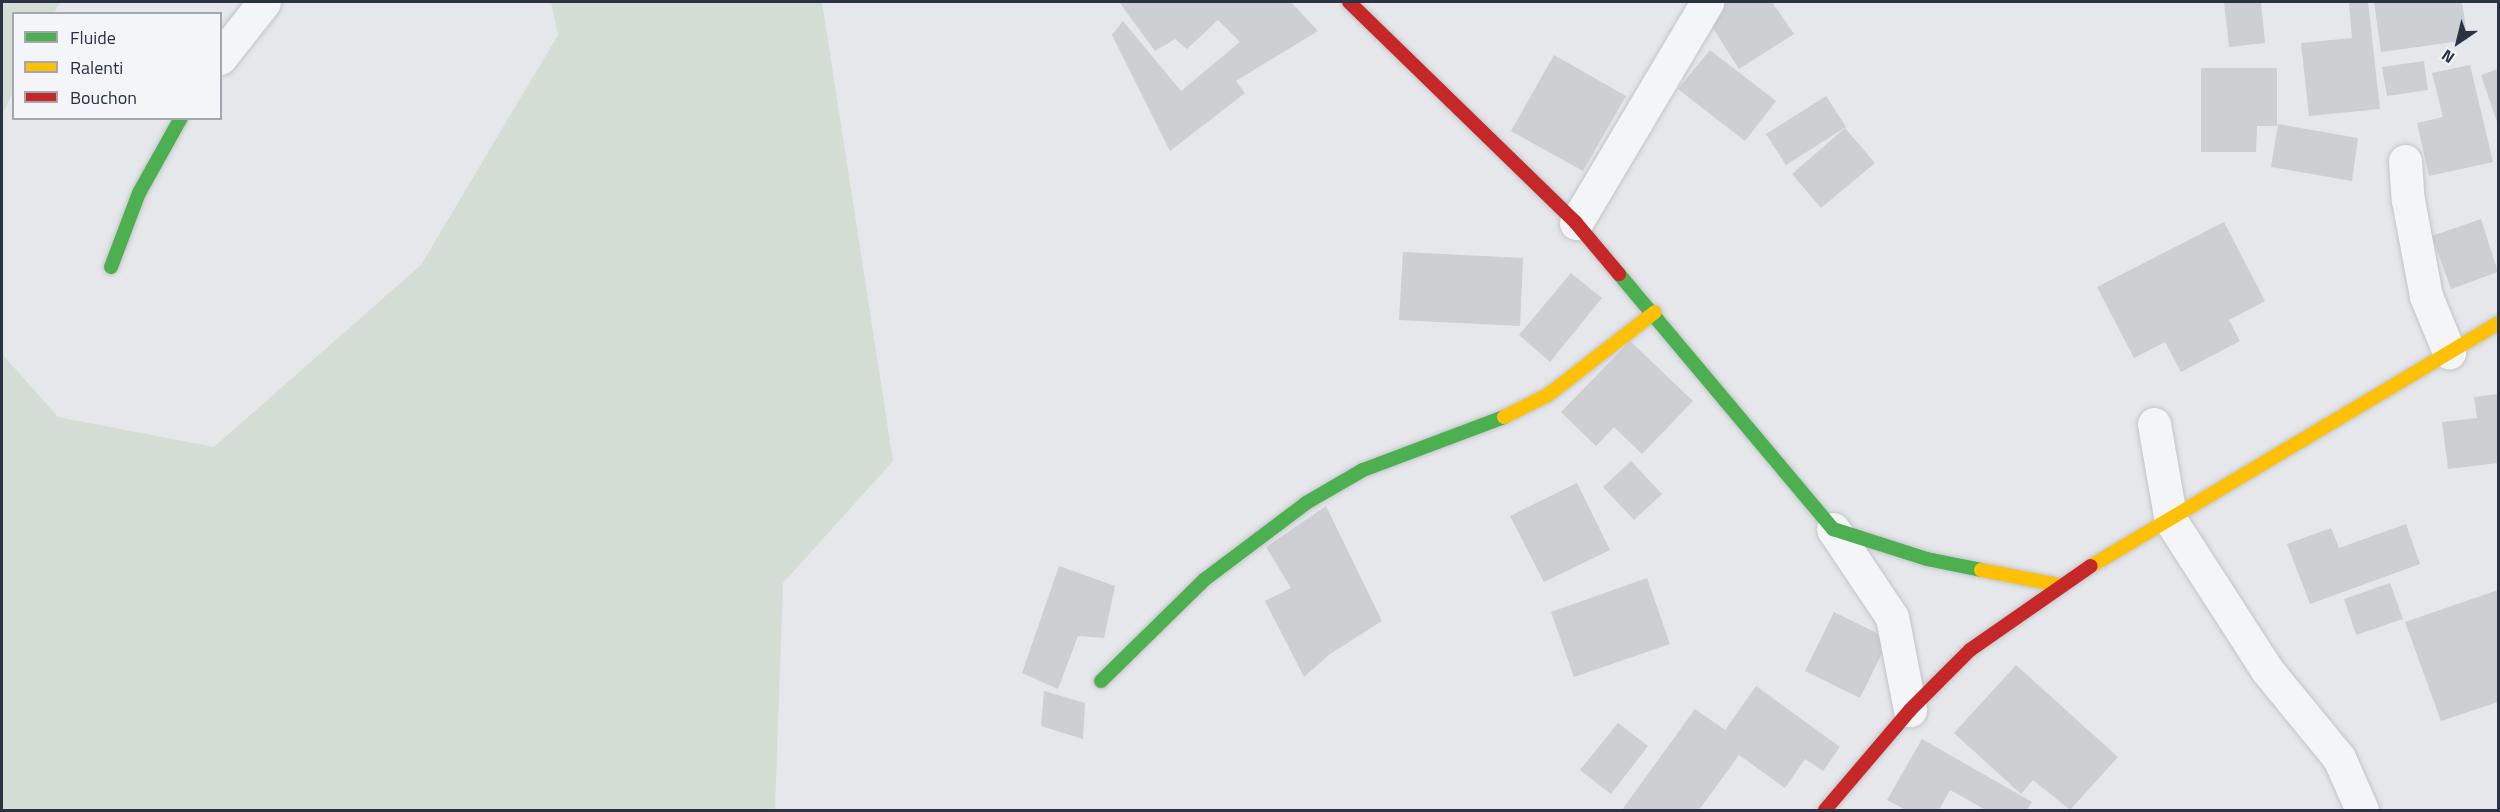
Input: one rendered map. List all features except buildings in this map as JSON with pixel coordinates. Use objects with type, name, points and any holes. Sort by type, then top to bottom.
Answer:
[{"type":"street","points":[[222,55],[264,2]]},
{"type":"street","points":[[1349,2],[1576,223],[1655,312],[1833,529],[1892,617],[1910,710]]},
{"type":"street","points":[[1576,223],[1707,2]]},
{"type":"street","points":[[111,267],[139,193],[180,120]]},
{"type":"street","points":[[2405,161],[2408,200],[2426,296],[2449,352]]},
{"type":"street","points":[[1101,681],[1204,579],[1306,503],[1363,470],[1511,414],[1548,395],[1655,312]]},
{"type":"street","points":[[1824,810],[1910,710],[1970,650],[2059,585],[2499,323]]},
{"type":"street","points":[[2154,424],[2171,520],[2267,670],[2339,758],[2362,810]]},
{"type":"street","points":[[1833,529],[1928,559],[2059,585]]},
{"type":"shaded area","points":[[2,2],[60,2],[55,12],[12,12],[12,94],[2,115]]},
{"type":"shaded area","points":[[551,2],[822,2],[893,461],[783,583],[775,810],[2,810],[2,354],[58,417],[214,447],[421,265],[558,35]]},
{"type":"traffic: fast","points":[[111,267],[139,193],[180,120]]},
{"type":"traffic: fast","points":[[1619,274],[1833,529],[1927,559],[1981,570]]},
{"type":"traffic: fast","points":[[1101,681],[1204,580],[1306,503],[1363,470],[1504,417]]},
{"type":"traffic: slow","points":[[1504,417],[1548,395],[1655,312]]},
{"type":"traffic: slow","points":[[2091,566],[2498,323]]},
{"type":"traffic: slow","points":[[1981,570],[2059,585]]},
{"type":"traffic: jam","points":[[1349,2],[1576,223],[1619,274]]},
{"type":"traffic: jam","points":[[1825,810],[1910,710],[1970,650],[2091,566]]}]
